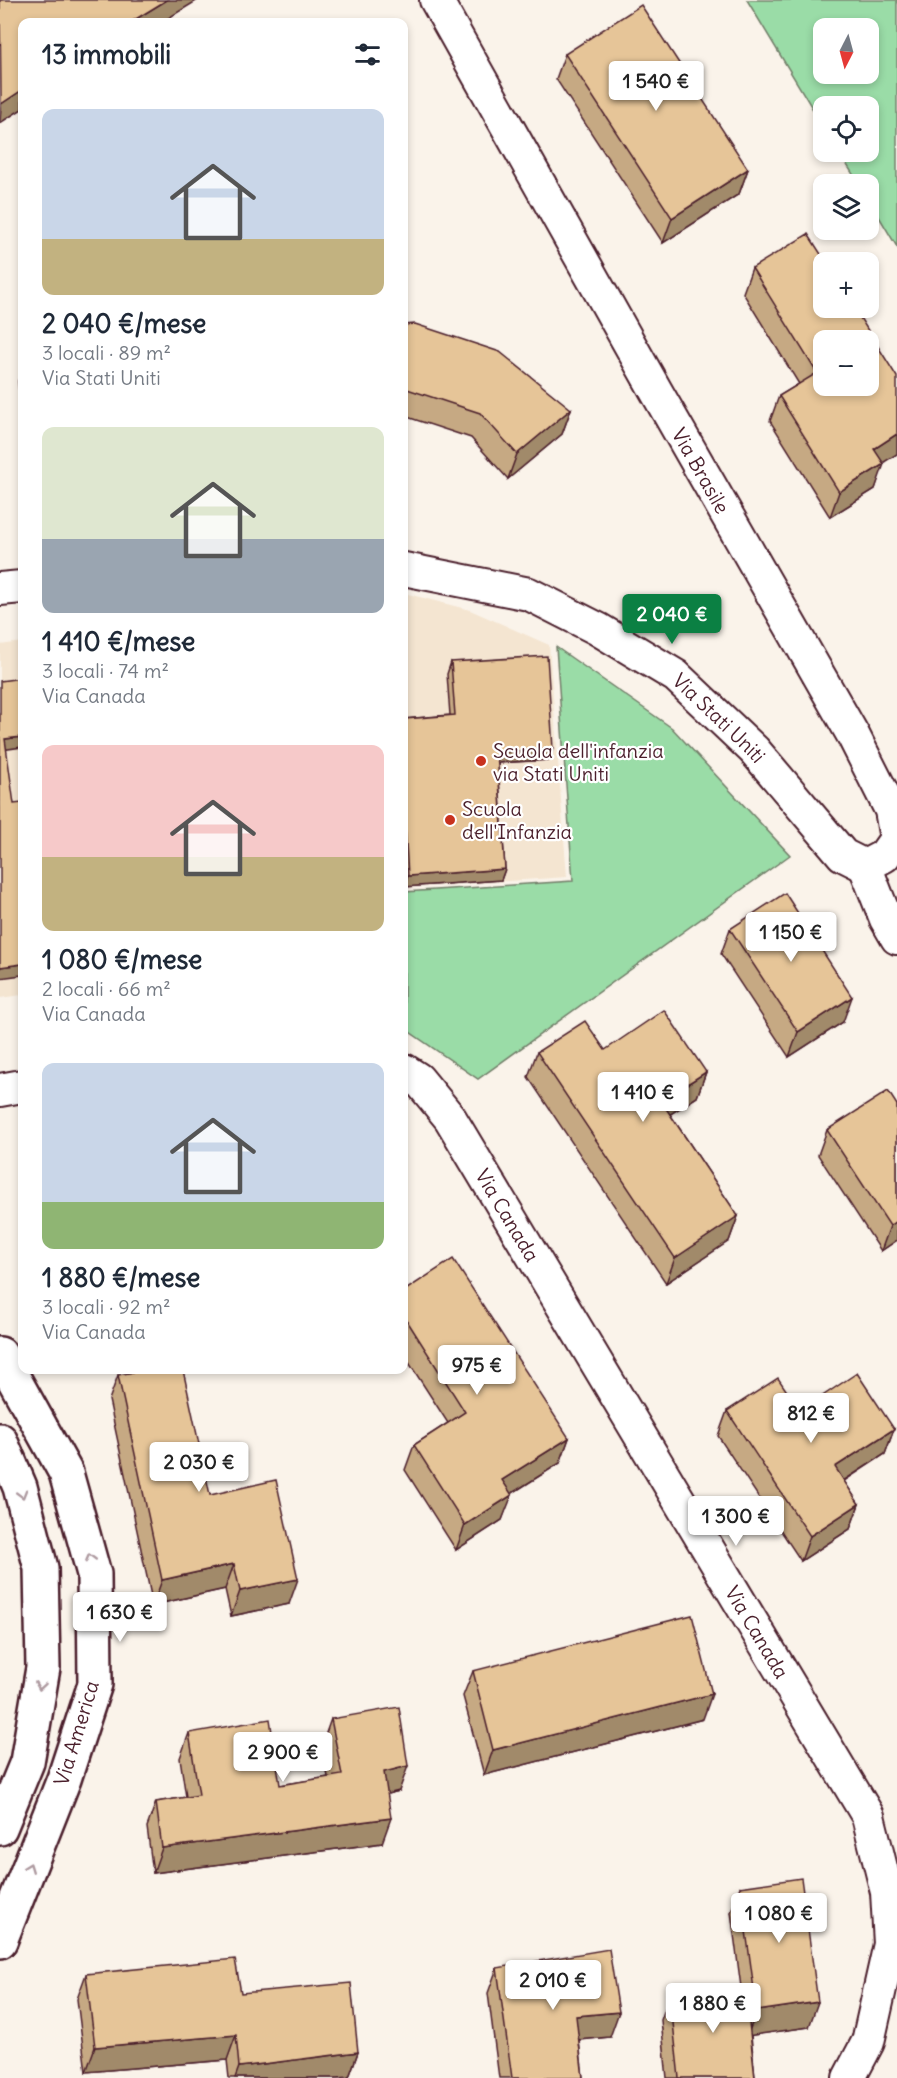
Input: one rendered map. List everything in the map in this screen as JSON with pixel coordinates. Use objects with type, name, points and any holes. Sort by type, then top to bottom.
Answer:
[{"type":"street","name":"Via Brasile","points":[[436,0],[656,392],[853,735],[891,810],[896,839],[884,856],[866,866]]},
{"type":"street","name":"Via Stati Uniti","points":[[408,569],[529,594],[598,629],[676,676],[754,750],[843,855],[866,866]]},
{"type":"street","points":[[0,589],[18,587]]},
{"type":"street","points":[[866,866],[886,918],[897,938]]},
{"type":"street","name":"Via Canada","points":[[408,1073],[418,1079],[450,1118],[868,1816],[887,1892],[890,1944],[868,2042],[849,2078]]},
{"type":"street","points":[[0,1090],[18,1087]]},
{"type":"street","name":"Via America","points":[[0,1354],[66,1473],[94,1574],[94,1684],[64,1779],[0,1941]]},
{"type":"street","name":"Via America","points":[[0,1440],[20,1487],[41,1568],[43,1668],[27,1762],[0,1828]]},
{"type":"shaded area","name":"Scuola dell'infanzia via Stati Uniti","points":[[408,594],[470,610],[549,645],[567,877],[408,888]]},
{"type":"shaded area","points":[[18,643],[18,996],[0,998],[0,645]]},
{"type":"green space","points":[[747,0],[897,0],[897,247],[879,217],[879,174],[853,174],[845,162],[879,162],[879,96],[813,96],[813,109]]},
{"type":"green space","points":[[556,647],[672,728],[790,855],[478,1079],[408,1031],[408,892],[573,881]]},
{"type":"building","points":[[0,0],[167,0],[138,18],[18,18],[18,93],[1,104]]},
{"type":"building","points":[[641,5],[748,169],[672,218],[565,54]]},
{"type":"building","points":[[808,234],[820,252],[813,252],[813,318],[860,318],[868,330],[813,330],[813,367],[752,268]]},
{"type":"building","points":[[415,324],[500,352],[571,409],[517,454],[480,413],[408,389],[408,325]]},
{"type":"building","points":[[879,348],[897,377],[897,434],[874,449],[884,464],[839,492],[779,396],[813,375],[813,396],[879,396]]},
{"type":"building","name":"Scuola dell'Infanzia","points":[[547,656],[553,749],[497,752],[505,869],[408,876],[408,719],[455,715],[451,662]]},
{"type":"building","points":[[18,679],[18,737],[5,739],[14,804],[18,804],[18,965],[0,967],[0,681]]},
{"type":"building","points":[[785,893],[852,997],[798,1032],[730,929]]},
{"type":"building","points":[[664,1010],[706,1072],[661,1101],[738,1216],[675,1258],[537,1052],[585,1021],[605,1050]]},
{"type":"building","points":[[888,1091],[897,1105],[897,1221],[890,1226],[827,1130]]},
{"type":"building","points":[[453,1259],[569,1438],[502,1480],[512,1495],[465,1525],[414,1445],[465,1412],[408,1322],[408,1288]]},
{"type":"building","points":[[857,1373],[894,1429],[835,1467],[859,1504],[810,1536],[727,1411],[778,1378],[800,1411]]},
{"type":"building","points":[[184,1374],[210,1495],[276,1480],[298,1579],[240,1591],[234,1564],[162,1580],[118,1375]]},
{"type":"building","points":[[692,1615],[712,1694],[493,1750],[473,1671]]},
{"type":"building","points":[[399,1707],[408,1766],[384,1772],[391,1818],[162,1848],[156,1802],[199,1795],[189,1733],[270,1719],[280,1785],[342,1775],[331,1719]]},
{"type":"building","points":[[801,1878],[818,2002],[757,2011],[740,1887]]},
{"type":"building","points":[[609,1949],[619,2012],[576,2016],[583,2078],[512,2078],[497,1968]]},
{"type":"building","points":[[235,1959],[241,1993],[351,1983],[358,2052],[239,2067],[236,2035],[95,2047],[86,1974]]},
{"type":"building","points":[[745,1986],[755,2078],[679,2078],[670,1995]]},
{"type":"place","name":"Scuola dell'infanzia via Stati Uniti","points":[[481,761]]},
{"type":"place","name":"Scuola dell'Infanzia","points":[[450,820]]}]
